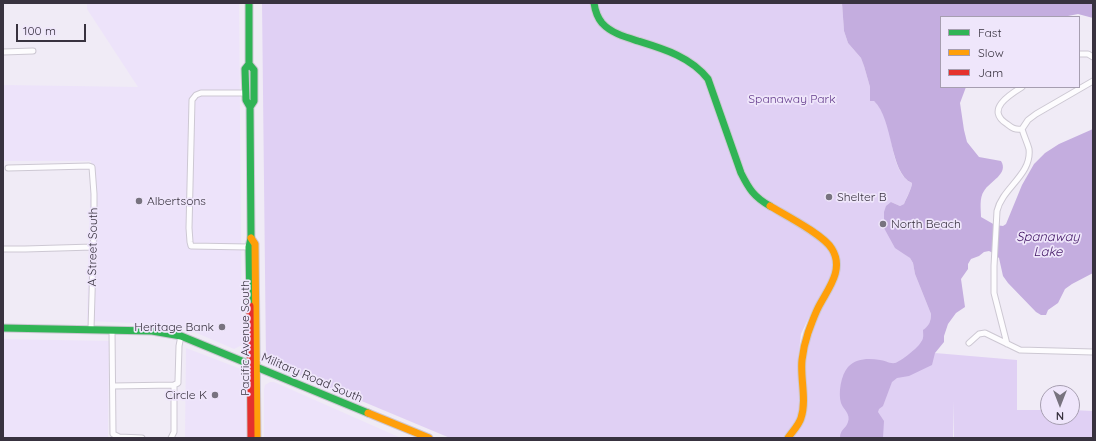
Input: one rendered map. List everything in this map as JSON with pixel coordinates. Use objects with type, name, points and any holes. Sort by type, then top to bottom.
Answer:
[{"type":"main road","name":"Pacific Avenue South","points":[[249,3],[249,64],[245,69],[246,100],[250,107],[252,238],[249,247],[257,438]]},
{"type":"main road","points":[[594,3],[595,12],[599,20],[612,31],[680,57],[700,68],[708,79],[741,173],[748,187],[759,199],[823,239],[832,248],[836,263],[835,275],[818,308],[805,342],[802,360],[803,411],[800,421],[788,438]]},
{"type":"main road","name":"Pacific Avenue South","points":[[249,64],[254,70],[254,101],[250,107]]},
{"type":"main road","name":"Pacific Avenue South","points":[[250,438],[256,244],[252,238]]},
{"type":"main road","name":"Military Road South","points":[[3,328],[152,331],[181,336],[429,438]]},
{"type":"street","points":[[3,52],[33,52]]},
{"type":"street","points":[[1080,54],[1088,54],[1093,57]]},
{"type":"street","points":[[1022,129],[1028,120],[1036,114],[1093,81]]},
{"type":"street","points":[[1020,88],[1007,97],[999,106],[998,116],[1013,129],[1022,129]]},
{"type":"street","points":[[246,93],[202,93],[194,96],[192,100],[189,228],[191,246],[249,247]]},
{"type":"street","points":[[1007,344],[994,293],[996,221],[999,204],[1027,165],[1028,148],[1022,129]]},
{"type":"street","name":"A Street South","points":[[8,168],[90,166],[93,170],[94,194],[91,329]]},
{"type":"street","points":[[3,249],[93,247]]},
{"type":"street","points":[[112,330],[112,432],[114,435],[119,437],[142,438]]},
{"type":"street","points":[[969,342],[979,334],[985,333],[1015,349],[1028,351],[1093,352]]},
{"type":"street","points":[[113,386],[174,385],[178,383],[179,346],[181,336]]},
{"type":"street","points":[[172,437],[174,432],[174,385]]},
{"type":"shaded area","points":[[87,3],[239,3],[242,345],[234,349],[178,325],[87,321],[91,161],[3,161],[3,85],[138,87],[87,9]]},
{"type":"shaded area","points":[[3,339],[109,341],[108,438],[3,438]]},
{"type":"shaded area","points":[[186,348],[241,369],[245,374],[246,438],[185,438]]},
{"type":"shaded area","points":[[270,382],[274,382],[401,438],[264,438],[264,389],[265,385]]},
{"type":"green space","name":"Spanaway Park","points":[[262,3],[842,3],[844,31],[848,43],[861,58],[864,66],[870,87],[870,101],[874,101],[883,114],[888,125],[898,167],[906,179],[912,183],[904,204],[900,206],[891,202],[905,254],[913,263],[915,274],[931,314],[931,319],[923,331],[923,341],[935,353],[1017,360],[1017,410],[1040,410],[1040,425],[1080,425],[1080,410],[1093,411],[1093,438],[954,438],[954,401],[953,438],[450,438],[266,361]],"holes":[[[814,309],[798,360],[801,334]]]},
{"type":"water","name":"Spanaway Lake","points":[[842,3],[1093,3],[1093,18],[1078,14],[1068,16],[940,16],[940,88],[966,88],[960,103],[967,142],[979,157],[1001,161],[1003,166],[1001,174],[982,194],[981,217],[995,225],[1003,226],[1006,224],[1022,185],[1034,164],[1045,153],[1059,144],[1093,129],[1093,273],[1065,289],[1058,303],[1048,310],[1046,315],[1041,315],[1036,312],[1008,283],[1003,276],[999,258],[993,253],[989,251],[984,252],[971,259],[968,264],[968,269],[961,279],[965,307],[956,313],[948,324],[944,336],[944,342],[935,353],[932,365],[909,376],[897,378],[892,382],[883,406],[878,412],[884,421],[883,438],[840,438],[841,433],[849,419],[840,399],[841,384],[844,375],[851,364],[859,360],[871,359],[895,363],[905,357],[922,341],[923,330],[927,327],[931,319],[931,314],[915,274],[913,263],[910,258],[895,248],[884,228],[884,212],[886,206],[891,202],[900,206],[904,204],[912,183],[899,169],[885,120],[874,101],[870,101],[870,87],[861,58],[848,43],[844,31]]},
{"type":"traffic: fast","points":[[249,3],[249,64],[245,69],[246,100],[250,107],[250,306]]},
{"type":"traffic: fast","points":[[594,3],[602,23],[614,32],[658,47],[685,59],[701,71],[708,79],[741,173],[752,192],[770,206]]},
{"type":"traffic: fast","points":[[249,64],[254,70],[254,101],[250,107]]},
{"type":"traffic: fast","points":[[3,328],[152,331],[181,336],[368,413]]},
{"type":"traffic: slow","points":[[770,206],[804,226],[828,244],[836,257],[837,265],[833,280],[811,324],[806,340],[802,367],[803,411],[799,423],[788,438]]},
{"type":"traffic: slow","points":[[251,238],[255,244],[257,438]]},
{"type":"traffic: slow","points":[[368,413],[429,438]]},
{"type":"traffic: jam","points":[[250,306],[251,438]]},
{"type":"place","name":"Shelter B","points":[[829,197]]},
{"type":"place","name":"Albertsons","points":[[139,201]]},
{"type":"place","name":"North Beach","points":[[883,224]]},
{"type":"place","name":"Heritage Bank","points":[[222,327]]},
{"type":"place","name":"Circle K","points":[[215,395]]}]
